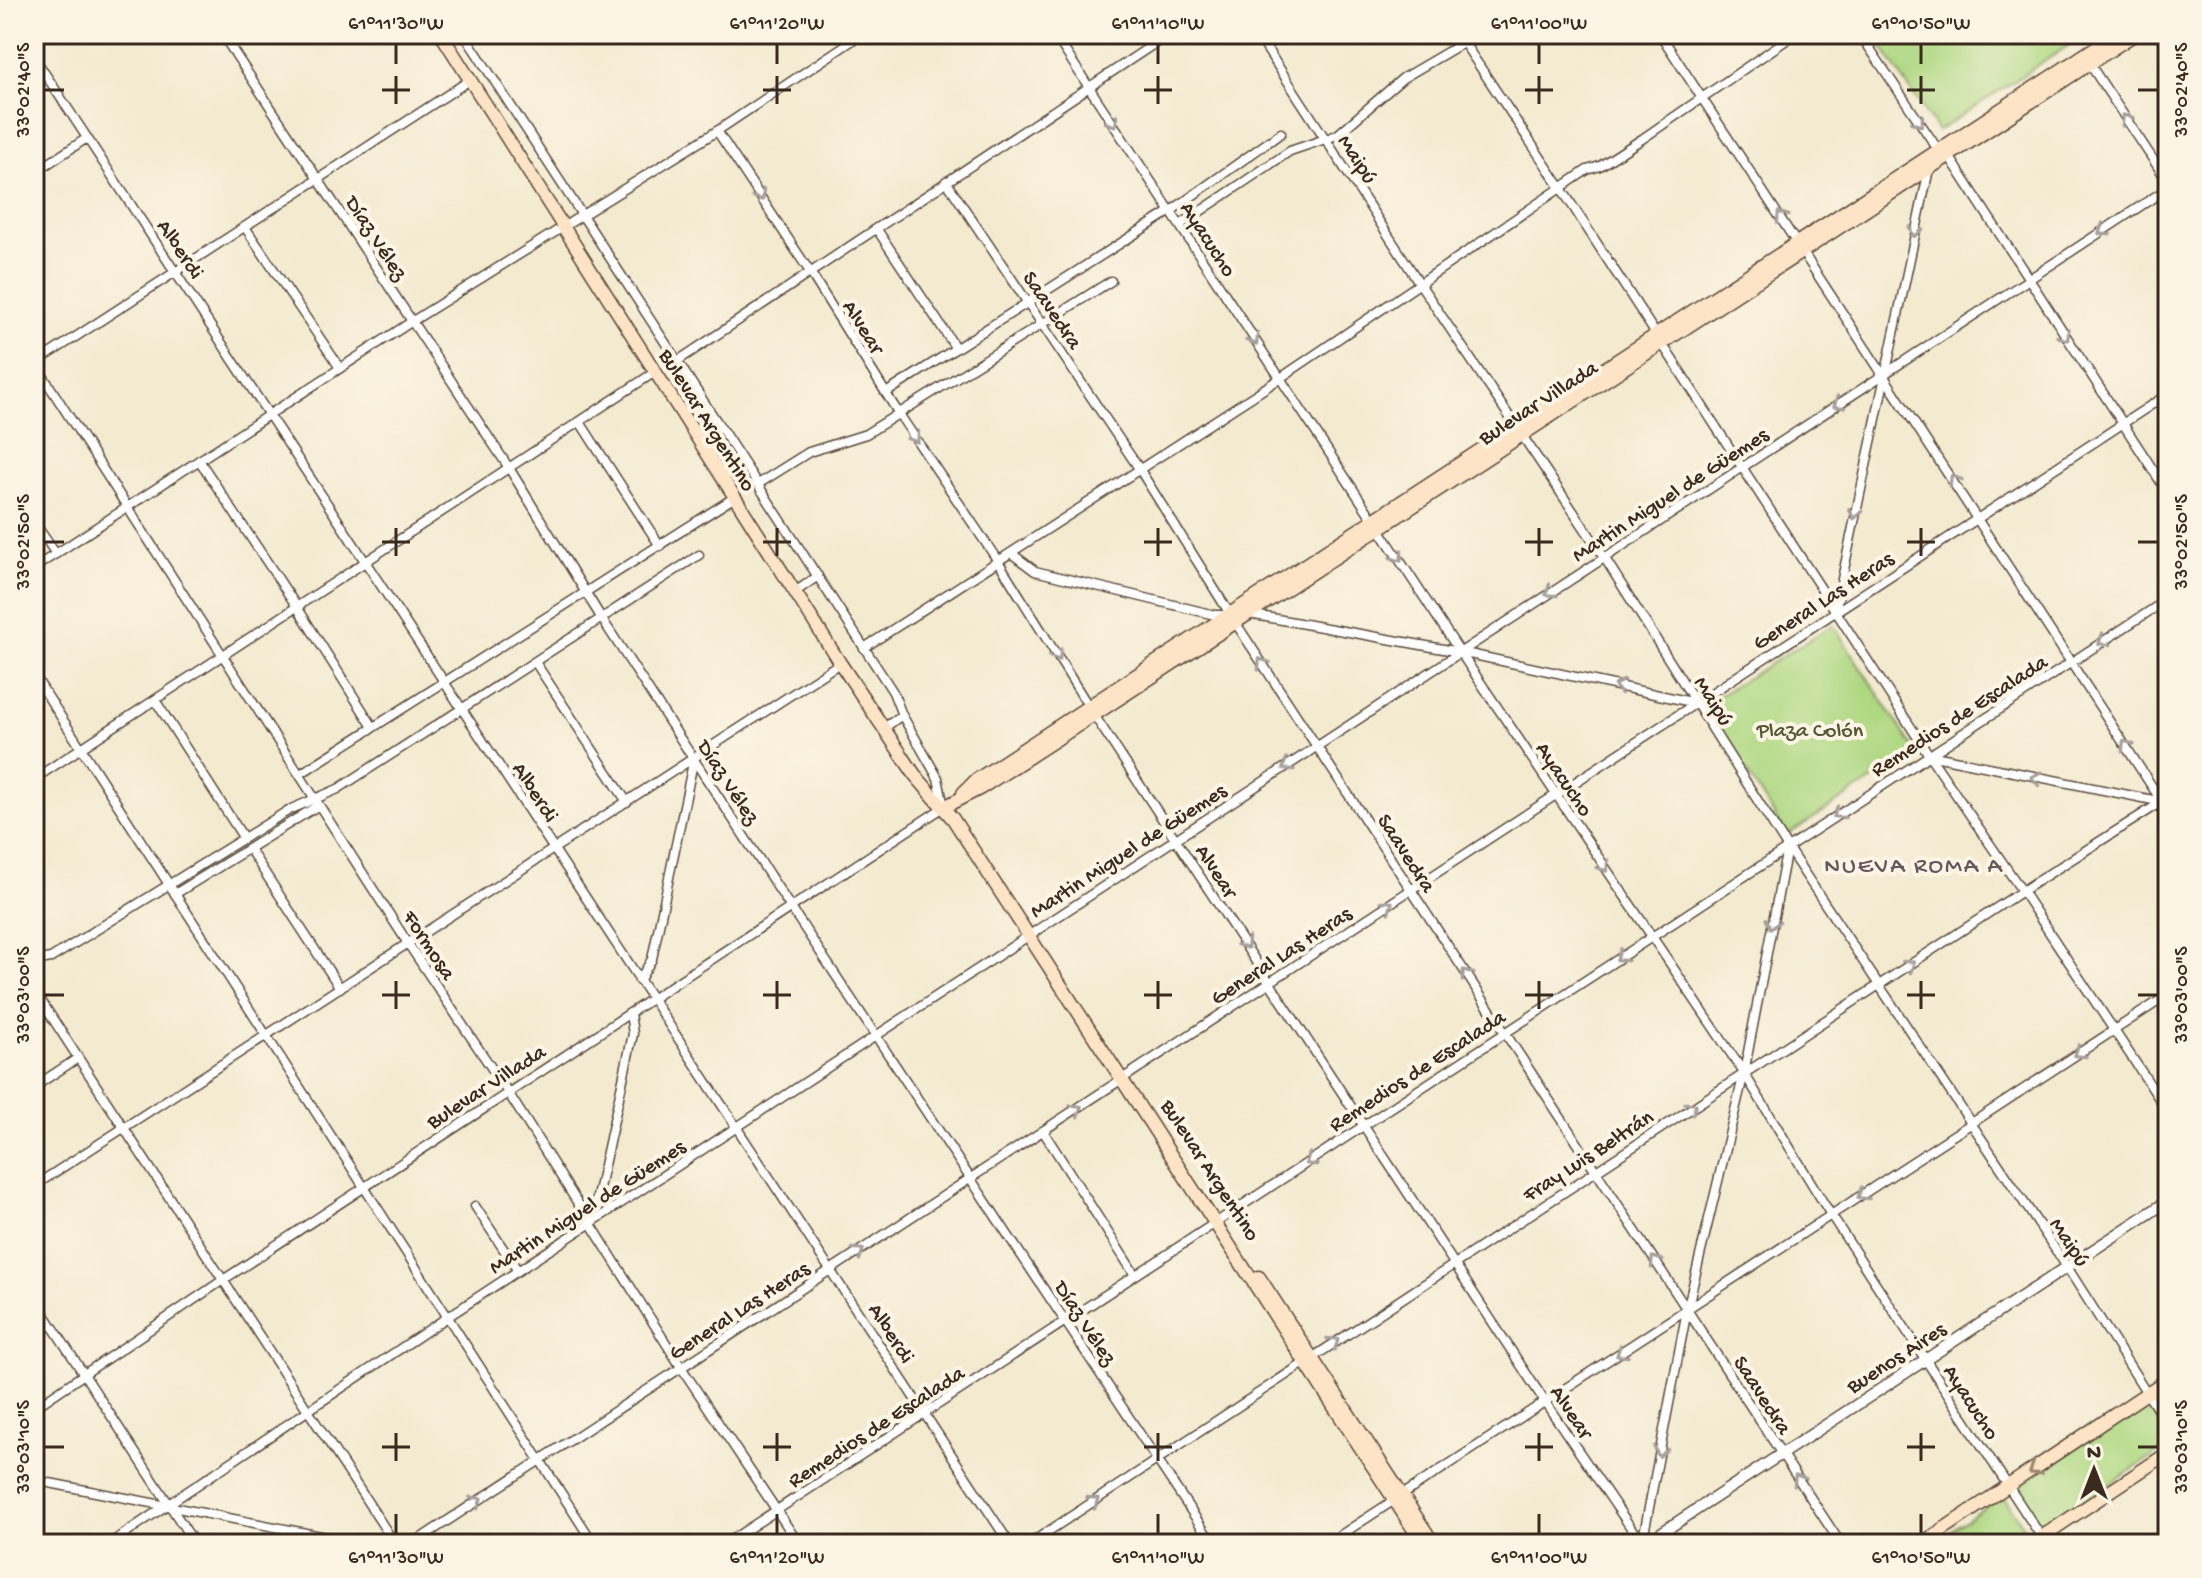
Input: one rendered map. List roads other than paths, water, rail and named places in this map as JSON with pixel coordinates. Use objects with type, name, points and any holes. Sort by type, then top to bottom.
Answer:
[{"type":"main road","name":"Bulevar Argentino","points":[[441,34],[840,663],[921,784],[953,819],[1030,935],[1398,1498],[1423,1544]]},
{"type":"main road","name":"Bulevar Villada","points":[[2087,59],[2116,34]]},
{"type":"main road","name":"Bulevar Villada","points":[[944,807],[960,797],[976,780],[1091,711],[2087,59],[2135,34]]},
{"type":"main road","name":"Bulevar Villada","points":[[1233,618],[1248,614],[1376,524]]},
{"type":"main road","points":[[1921,1544],[2168,1379]]},
{"type":"main road","points":[[2040,1542],[2168,1453]]},
{"type":"main road","name":"Bulevar Argentino","points":[[1398,1498],[1434,1544]]},
{"type":"street","name":"Díaz Vélez","points":[[222,34],[509,468],[602,619],[791,908],[1213,1544]]},
{"type":"street","points":[[464,34],[893,692],[902,715],[938,778],[944,807]]},
{"type":"street","points":[[34,568],[411,322],[717,131],[862,34]]},
{"type":"street","name":"Ayacucho","points":[[1054,34],[1460,652],[1744,1073],[2040,1542]]},
{"type":"street","points":[[676,362],[1169,34]]},
{"type":"street","name":"Maipú","points":[[1257,34],[1604,557],[1787,847],[2067,1267],[2168,1426]]},
{"type":"street","points":[[1458,34],[1929,755],[2168,1112]]},
{"type":"street","points":[[1180,225],[1290,151],[1337,135],[1403,78],[1478,34]]},
{"type":"street","points":[[1660,34],[2166,801],[2168,811]]},
{"type":"street","points":[[864,648],[1279,379],[1587,170],[1600,166],[1631,146],[1795,34]]},
{"type":"street","points":[[1860,34],[1937,158],[2028,279],[2168,493]]},
{"type":"street","name":"Alberdi","points":[[34,57],[1010,1544]]},
{"type":"street","points":[[2087,59],[2168,185]]},
{"type":"street","points":[[34,363],[470,80]]},
{"type":"street","name":"Alvear","points":[[717,131],[899,414],[998,561],[1091,711],[1545,1402],[1643,1544]]},
{"type":"street","points":[[886,393],[1171,211],[1281,133]]},
{"type":"street","points":[[34,173],[87,138]]},
{"type":"street","points":[[1835,612],[1884,374],[1937,158]]},
{"type":"street","name":"Saavedra","points":[[946,181],[1140,470],[1233,618],[1841,1544]]},
{"type":"street","name":"Martin Miguel de Güemes","points":[[109,1544],[449,1316],[2168,185]]},
{"type":"street","points":[[245,227],[340,368]]},
{"type":"street","points":[[876,228],[955,347]]},
{"type":"street","points":[[758,484],[809,452],[866,434],[1111,281]]},
{"type":"street","name":"Formosa","points":[[34,363],[409,945],[509,1094],[681,1367],[799,1544]]},
{"type":"street","points":[[34,779],[655,372]]},
{"type":"street","name":"General Las Heras","points":[[412,1544],[2168,394]]},
{"type":"street","points":[[580,422],[660,546]]},
{"type":"street","points":[[199,460],[373,727]]},
{"type":"street","points":[[300,774],[735,497]]},
{"type":"street","points":[[34,522],[56,554]]},
{"type":"street","points":[[1011,553],[1035,571],[1233,618]]},
{"type":"street","points":[[175,894],[250,850],[318,802],[699,555]]},
{"type":"street","points":[[795,592],[818,576]]},
{"type":"street","name":"Remedios de Escalada","points":[[725,1544],[2168,599]]},
{"type":"street","points":[[1248,614],[1460,652],[1696,703]]},
{"type":"street","points":[[535,662],[627,802]]},
{"type":"street","points":[[34,1186],[840,663]]},
{"type":"street","points":[[34,675],[594,1544]]},
{"type":"street","points":[[155,700],[243,837]]},
{"type":"street","points":[[884,728],[902,715]]},
{"type":"street","points":[[1929,755],[2166,801]]},
{"type":"street","points":[[639,981],[652,959],[694,758]]},
{"type":"street","name":"Fray Luis Beltrán","points":[[1029,1544],[1595,1170],[2022,891],[2166,801]]},
{"type":"street","points":[[34,961],[51,958],[289,810],[318,802]]},
{"type":"street","name":"Bulevar Villada","points":[[34,1408],[223,1280],[944,807]]},
{"type":"street","points":[[1643,1544],[1687,1310],[1744,1073],[1787,847]]},
{"type":"street","points":[[250,850],[340,988]]},
{"type":"street","points":[[34,990],[395,1544]]},
{"type":"street","points":[[1327,1544],[2168,995]]},
{"type":"street","points":[[590,1225],[633,1034],[630,1013]]},
{"type":"street","points":[[34,1087],[78,1058]]},
{"type":"street","points":[[1043,1131],[1135,1275]]},
{"type":"street","name":"Buenos Aires","points":[[1643,1544],[2168,1201]]},
{"type":"street","points":[[475,1206],[518,1271]]},
{"type":"street","points":[[34,1298],[195,1544]]},
{"type":"street","points":[[34,1480],[362,1544]]},
{"type":"district","name":"NUEVA ROMA A","points":[[1914,864]]},
{"type":"park label","name":"Plaza Colón","points":[[1810,728]]}]
